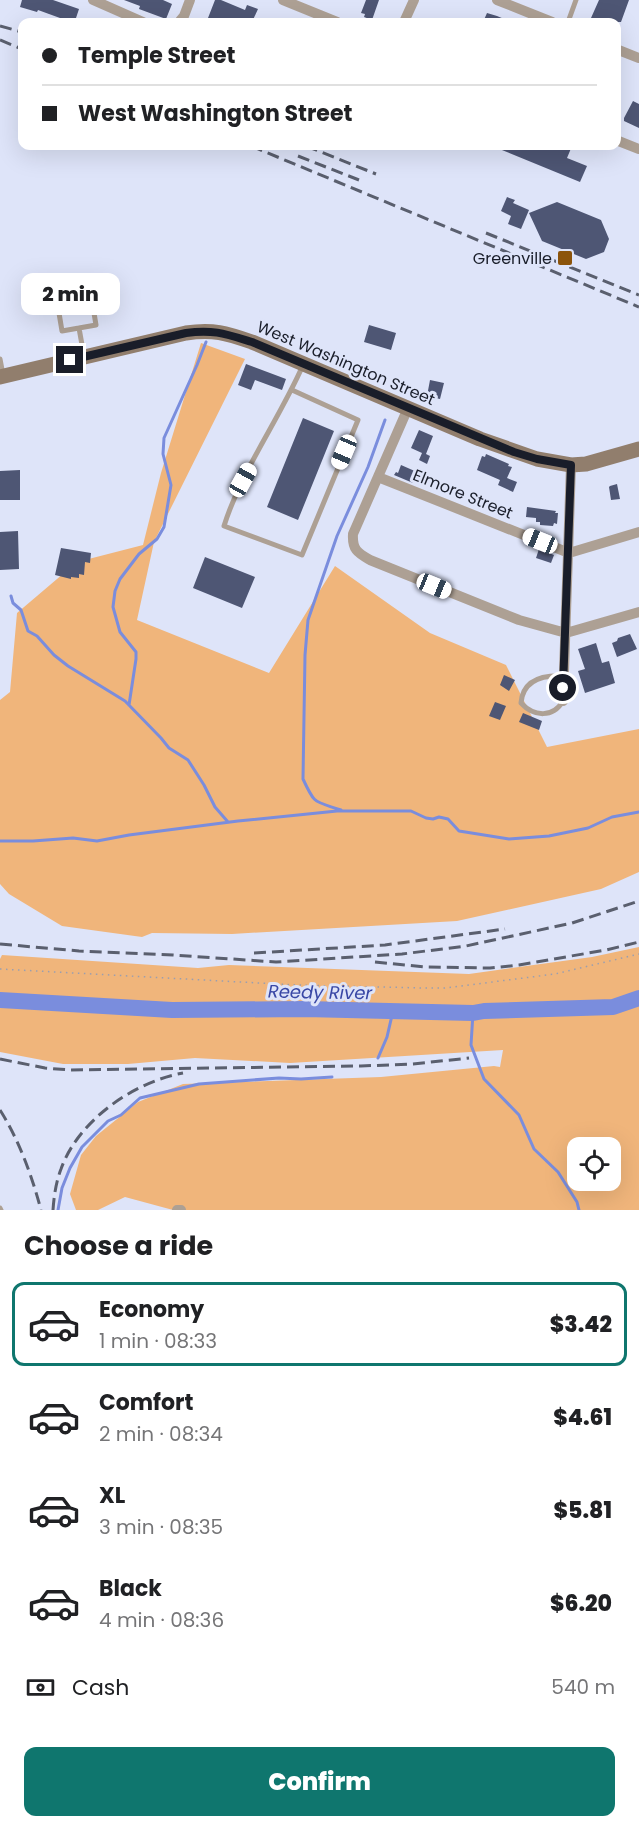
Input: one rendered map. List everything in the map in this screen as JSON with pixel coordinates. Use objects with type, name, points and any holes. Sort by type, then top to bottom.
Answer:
[{"type":"street","points":[[93,0],[134,18]]},
{"type":"street","points":[[182,18],[190,0]]},
{"type":"street","points":[[283,0],[301,4],[328,18]]},
{"type":"street","points":[[407,18],[414,0]]},
{"type":"street","points":[[497,0],[542,18]]},
{"type":"street","points":[[621,51],[639,58]]},
{"type":"street","points":[[621,142],[639,149]]},
{"type":"street","name":"West Washington Street","points":[[2,377],[204,330],[228,334],[252,342],[514,452],[537,459],[571,465],[595,462],[639,449]]},
{"type":"street","points":[[408,408],[353,534],[353,547],[357,552],[370,560],[519,620],[566,633],[639,612]]},
{"type":"street","points":[[563,701],[571,465]]},
{"type":"street","name":"Elmore Street","points":[[378,477],[569,553]]},
{"type":"street","points":[[569,553],[639,532]]},
{"type":"lane","points":[[569,18],[576,0]]},
{"type":"lane","points":[[89,283],[96,325],[79,328],[62,331],[55,289],[89,283]]},
{"type":"lane","points":[[79,328],[85,358]]},
{"type":"lane","points":[[0,359],[2,377]]},
{"type":"lane","points":[[292,390],[358,420],[302,555],[224,526],[230,506],[304,363]]},
{"type":"lane","points":[[563,701],[552,714],[534,711],[521,703],[524,689],[534,680],[564,676]]},
{"type":"path","points":[[0,969],[296,985],[446,988],[555,975],[639,954]]},
{"type":"shaded area","points":[[201,343],[245,359],[154,542],[137,620],[269,673],[335,566],[430,633],[506,665],[547,747],[639,729],[639,872],[601,889],[457,921],[232,934],[152,933],[142,937],[62,926],[9,894],[0,884],[0,700],[10,692],[17,613],[77,562],[143,545],[161,473]]},
{"type":"shaded area","points":[[639,947],[639,1210],[173,1210],[125,1197],[98,1210],[76,1210],[70,1194],[81,1155],[96,1136],[138,1102],[183,1084],[381,1077],[500,1067],[503,1050],[290,1063],[195,1058],[128,1064],[63,1064],[0,1052],[0,959],[2,955],[198,968],[229,965],[469,974],[592,957]]},
{"type":"building","points":[[22,0],[53,0],[79,9],[76,18],[60,18],[38,10],[37,12],[20,7]]},
{"type":"building","points":[[124,0],[163,0],[172,4],[166,18],[139,9],[140,6]]},
{"type":"building","points":[[215,0],[221,0],[245,10],[247,5],[258,9],[254,18],[208,18]]},
{"type":"building","points":[[366,0],[379,0],[373,18],[364,17],[365,14],[361,13]]},
{"type":"building","points":[[599,0],[629,0],[621,22],[621,18],[591,18]]},
{"type":"building","points":[[487,13],[502,18],[485,18]]},
{"type":"building","points":[[633,101],[639,104],[639,128],[624,121]]},
{"type":"building","points":[[502,150],[570,150],[567,158],[587,166],[580,182]]},
{"type":"building","points":[[507,197],[515,200],[513,203],[529,210],[521,229],[508,224],[511,216],[501,211]]},
{"type":"building","name":"Greenville","points":[[557,202],[601,220],[609,239],[604,252],[586,259],[542,241],[529,213]]},
{"type":"building","points":[[369,325],[396,333],[391,350],[364,342]]},
{"type":"building","points":[[246,364],[286,379],[282,390],[255,380],[251,390],[238,385]]},
{"type":"building","points":[[430,380],[444,383],[440,399],[427,396]]},
{"type":"building","points":[[303,418],[334,431],[298,520],[267,507]]},
{"type":"building","points":[[419,430],[433,436],[426,454],[430,456],[427,464],[419,460],[422,453],[411,448]]},
{"type":"building","points":[[486,454],[512,467],[507,478],[517,482],[513,492],[498,485],[500,480],[477,470],[482,456],[485,457]]},
{"type":"building","points":[[401,465],[417,472],[413,483],[394,475],[398,473]]},
{"type":"building","points":[[20,470],[20,500],[0,500],[0,471]]},
{"type":"building","points":[[617,484],[620,499],[611,500],[609,487]]},
{"type":"building","points":[[527,507],[556,511],[555,513],[558,513],[557,524],[540,525],[540,522],[536,522],[536,518],[526,517]]},
{"type":"building","points":[[18,531],[19,569],[0,570],[0,532]]},
{"type":"building","points":[[61,548],[91,553],[90,563],[85,562],[84,575],[79,574],[79,578],[71,577],[71,579],[55,575]]},
{"type":"building","points":[[539,549],[554,555],[551,563],[536,558]]},
{"type":"building","points":[[205,557],[255,577],[242,608],[193,588]]},
{"type":"building","points":[[630,634],[637,649],[617,657],[612,643]]},
{"type":"building","points":[[596,643],[602,663],[609,661],[615,683],[585,693],[578,671],[585,669],[578,649]]},
{"type":"building","points":[[504,675],[515,680],[509,691],[500,685]]},
{"type":"building","points":[[495,702],[506,706],[500,720],[489,716]]},
{"type":"building","points":[[523,713],[542,721],[539,730],[519,722]]},
{"type":"waterway","points":[[129,705],[136,652],[120,632],[113,607],[115,591],[120,579],[139,554],[157,539],[164,527],[171,485],[163,454],[164,438],[206,342]]},
{"type":"waterway","points":[[341,810],[316,801],[303,779],[305,655],[308,620],[337,536],[368,467],[385,420]]},
{"type":"waterway","points":[[11,596],[13,603],[21,610],[28,631],[37,636],[54,655],[68,666],[125,701],[169,748],[188,760],[215,807],[228,822]]},
{"type":"waterway","points":[[0,841],[73,838],[97,841],[238,821],[337,811],[411,811],[426,818],[448,819],[459,831],[509,839],[549,836],[588,828],[612,817],[639,812]]},
{"type":"waterway","name":"Reedy River","points":[[0,1000],[172,1010],[305,1009],[473,1013],[613,1007],[639,998]]},
{"type":"waterway","points":[[378,1058],[387,1037],[393,1011]]},
{"type":"waterway","points":[[473,1013],[471,1045],[484,1079],[519,1115],[534,1149],[558,1172],[577,1202],[579,1210]]},
{"type":"waterway","points":[[58,1210],[62,1188],[82,1147],[108,1121],[121,1115],[140,1098],[199,1084],[332,1077]]},
{"type":"railway","points":[[0,26],[18,31]]},
{"type":"railway","points":[[0,40],[18,47]]},
{"type":"railway","points":[[261,150],[639,307]]},
{"type":"railway","points":[[316,150],[376,174]]},
{"type":"railway","points":[[298,156],[359,180]]},
{"type":"railway","points":[[486,233],[639,295]]},
{"type":"railway","points":[[0,944],[79,951],[276,962],[402,954],[466,946],[572,923],[639,901]]},
{"type":"railway","points":[[254,953],[385,945],[505,929]]},
{"type":"railway","points":[[375,962],[426,967],[490,968],[606,950],[639,942]]},
{"type":"railway","points":[[0,1059],[45,1068],[70,1070],[361,1066],[413,1064],[469,1058]]},
{"type":"railway","points":[[53,1210],[58,1179],[69,1151],[94,1120],[110,1106],[145,1085],[183,1073]]},
{"type":"railway","points":[[0,1110],[24,1158],[41,1210]]},
{"type":"place","name":"Greenville","points":[[565,258]]},
{"type":"route","points":[[70,360],[204,330],[228,334],[514,452],[571,465],[563,688]]}]
